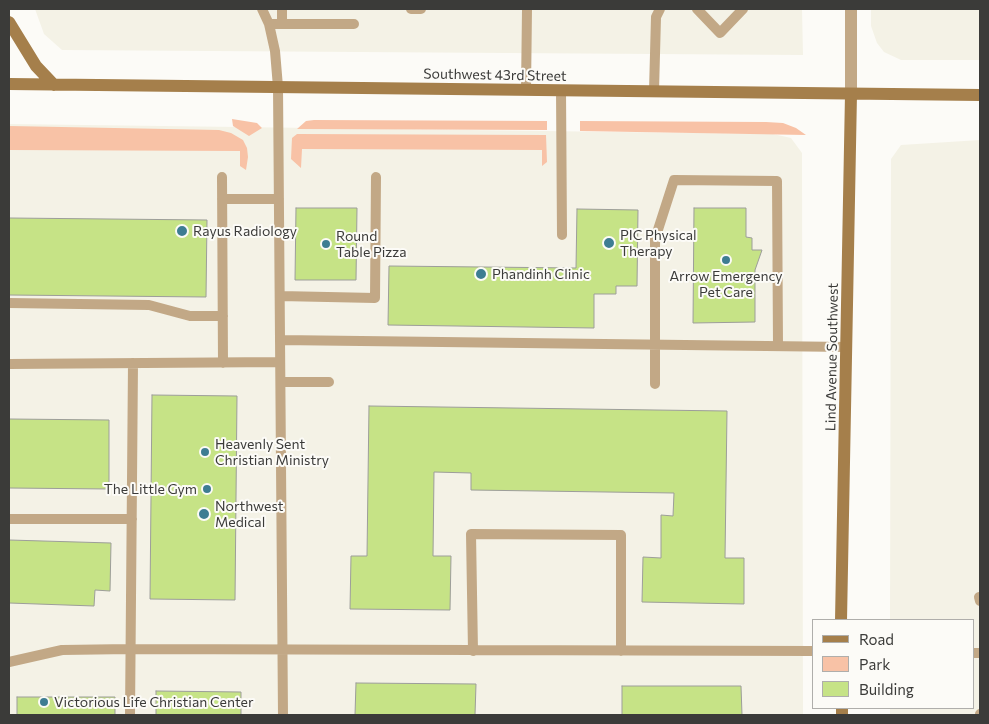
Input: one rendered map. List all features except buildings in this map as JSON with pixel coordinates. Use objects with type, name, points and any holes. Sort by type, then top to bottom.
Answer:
[{"type":"main road","points":[[9,22],[36,66],[54,85]]},
{"type":"main road","name":"Southwest 43rd Street","points":[[9,84],[980,95]]},
{"type":"main road","name":"Lind Avenue Southwest","points":[[841,619],[851,94]]},
{"type":"street","points":[[851,9],[851,94]]},
{"type":"lane","points":[[262,9],[269,24],[275,51],[278,87],[283,715]]},
{"type":"lane","points":[[282,9],[282,24]]},
{"type":"lane","points":[[411,9],[422,9]]},
{"type":"lane","points":[[526,90],[527,9]]},
{"type":"lane","points":[[654,91],[656,17],[660,9]]},
{"type":"lane","points":[[697,9],[720,33],[743,9]]},
{"type":"lane","points":[[269,24],[354,24]]},
{"type":"lane","points":[[561,90],[562,235]]},
{"type":"lane","points":[[222,176],[223,363]]},
{"type":"lane","points":[[280,296],[375,298],[376,176]]},
{"type":"lane","points":[[655,384],[655,239],[674,180],[778,181],[778,346]]},
{"type":"lane","points":[[222,199],[279,199]]},
{"type":"lane","points":[[9,303],[148,305],[190,316],[223,316]]},
{"type":"lane","points":[[280,340],[847,347]]},
{"type":"lane","points":[[9,364],[280,362]]},
{"type":"lane","points":[[130,715],[133,363]]},
{"type":"lane","points":[[281,382],[329,382]]},
{"type":"lane","points":[[9,519],[132,519]]},
{"type":"lane","points":[[473,651],[471,534],[621,535],[621,651]]},
{"type":"lane","points":[[9,662],[62,650],[130,649],[282,651],[812,651]]},
{"type":"shaded area","points":[[35,9],[802,9],[803,55],[62,50],[44,34]]},
{"type":"shaded area","points":[[871,9],[980,9],[980,60],[901,60],[884,52],[877,43],[871,26]]},
{"type":"shaded area","points":[[9,124],[773,134],[791,138],[802,153],[803,715],[9,715]]},
{"type":"shaded area","points":[[980,140],[980,715],[890,715],[890,709],[974,709],[974,619],[890,619],[891,159],[901,145]]},
{"type":"green space","points":[[232,119],[257,123],[262,128],[249,136],[233,126]]},
{"type":"green space","points":[[306,121],[547,121],[547,130],[297,129]]},
{"type":"green space","points":[[580,121],[783,123],[796,128],[806,135],[580,131]]},
{"type":"green space","points":[[9,126],[219,130],[231,133],[243,140],[247,148],[248,157],[246,170],[240,166],[240,151],[9,150]]},
{"type":"green space","points":[[297,134],[546,135],[547,162],[542,166],[542,150],[302,149],[301,168],[291,159],[292,138]]},
{"type":"place","name":"Rayus Radiology","points":[[182,231]]},
{"type":"place","name":"PIC Physical Therapy","points":[[609,243]]},
{"type":"place","name":"Round Table Pizza","points":[[326,244]]},
{"type":"place","name":"Arrow Emergency Pet Care","points":[[726,260]]},
{"type":"place","name":"Phandinh Clinic","points":[[481,274]]},
{"type":"place","name":"Heavenly Sent Christian Ministry","points":[[205,452]]},
{"type":"place","name":"The Little Gym","points":[[207,489]]},
{"type":"place","name":"Northwest Medical","points":[[204,514]]},
{"type":"place","name":"Victorious Life Christian Center","points":[[44,702]]}]
